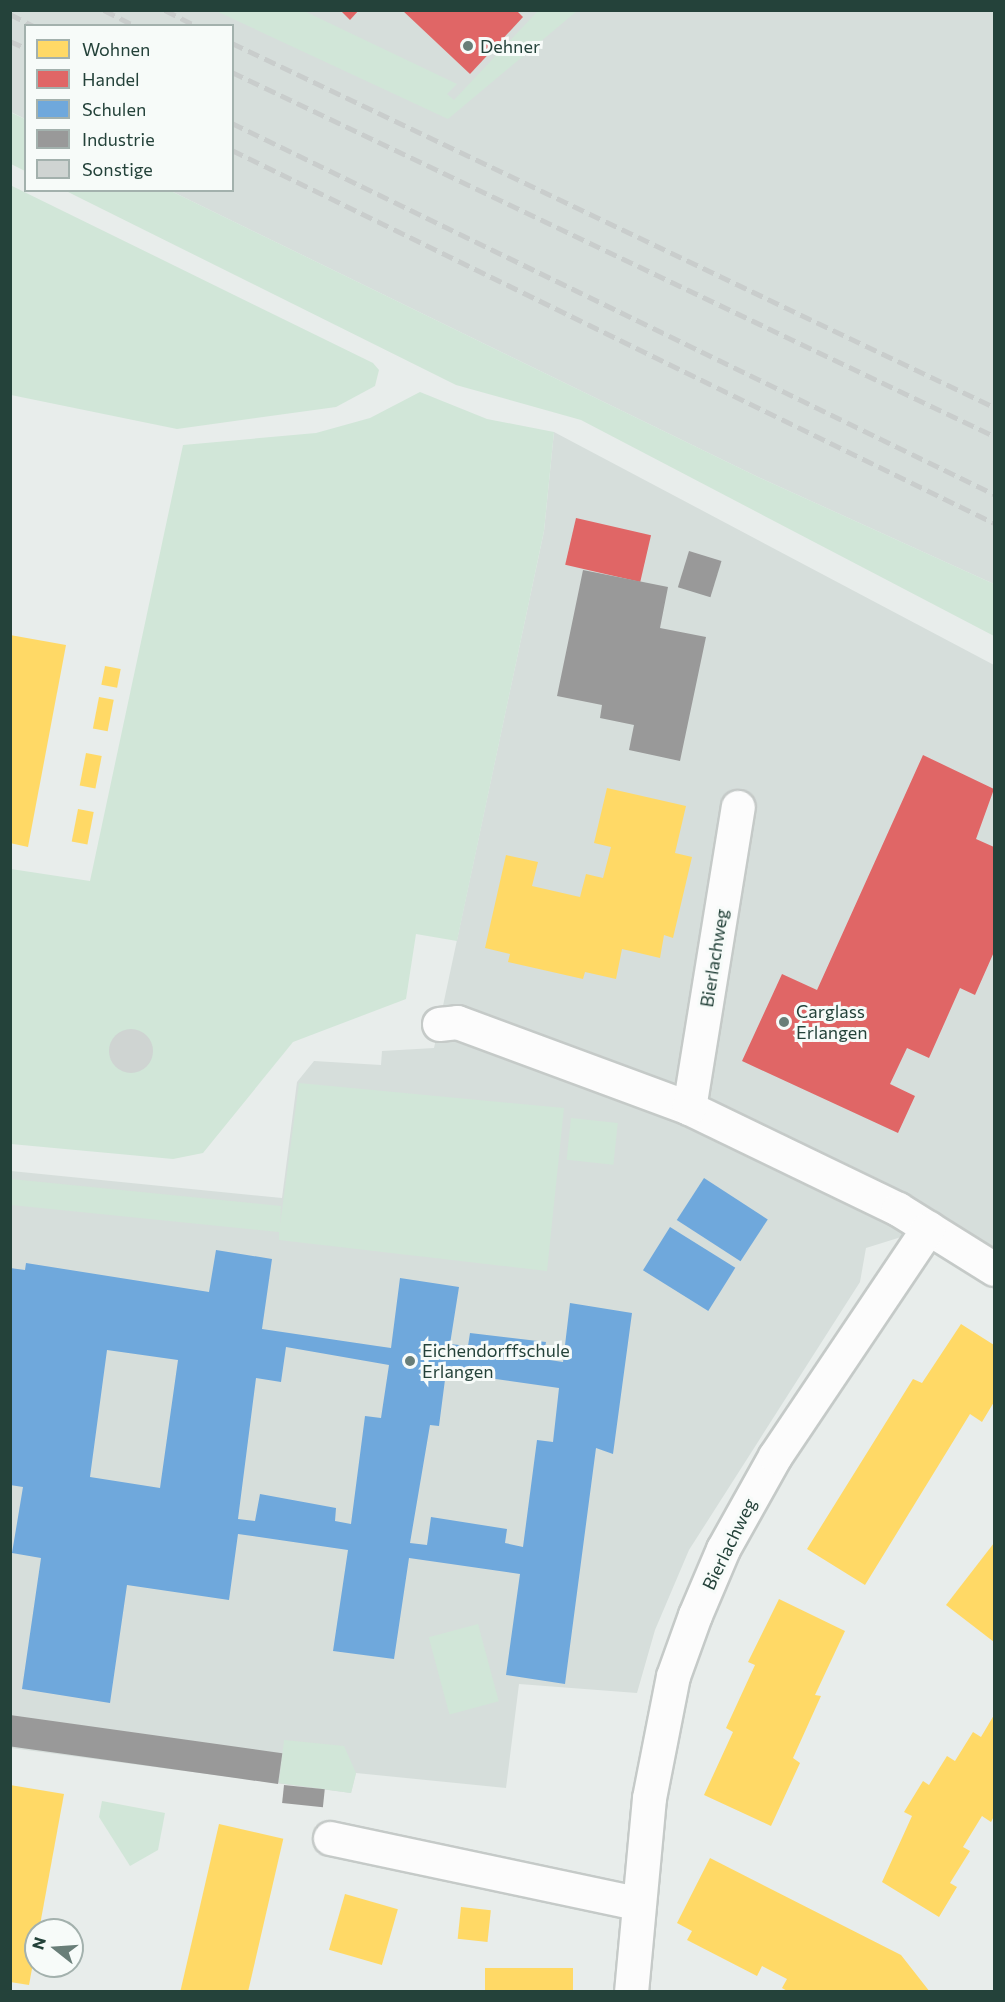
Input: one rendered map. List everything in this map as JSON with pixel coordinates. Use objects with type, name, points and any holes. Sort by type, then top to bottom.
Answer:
[{"type":"street","name":"Bierlachweg","points":[[689,1108],[738,807]]},
{"type":"street","points":[[439,1024],[457,1022],[689,1108],[928,1228],[994,1269]]},
{"type":"street","name":"Bierlachweg","points":[[631,1992],[637,1903],[649,1798],[673,1676],[723,1549],[774,1456],[928,1228]]},
{"type":"street","points":[[330,1838],[637,1903]]},
{"type":"shaded area","points":[[10,11],[994,11],[994,584],[756,476],[173,192],[234,192],[234,24],[24,24],[24,118],[11,112]]},
{"type":"shaded area","points":[[554,432],[994,665],[994,1271],[930,1228],[866,1248],[860,1282],[689,1550],[655,1630],[637,1693],[519,1684],[506,1788],[356,1773],[351,1793],[11,1748],[11,1171],[282,1198],[297,1082],[314,1061],[381,1065],[382,1051],[434,1048],[544,531]]},
{"type":"green space","points":[[216,11],[304,11],[457,84],[447,94],[454,100],[538,11],[577,11],[448,119]]},
{"type":"green space","points":[[10,112],[24,119],[24,170],[11,164]]},
{"type":"green space","points":[[10,185],[373,363],[379,370],[375,386],[336,407],[177,429],[11,395]]},
{"type":"green space","points":[[68,192],[173,192],[756,476],[994,584],[994,636],[581,420],[456,385]]},
{"type":"green space","points":[[420,392],[487,419],[554,432],[544,531],[457,941],[416,934],[406,999],[293,1042],[203,1153],[173,1159],[11,1144],[11,869],[90,881],[183,445],[316,433],[370,418]]},
{"type":"green space","points":[[299,1083],[564,1108],[547,1271],[279,1240],[279,1232],[11,1205],[11,1179],[281,1206],[280,1225]]},
{"type":"green space","points":[[571,1118],[618,1123],[613,1165],[567,1160]]},
{"type":"green space","points":[[478,1624],[499,1701],[449,1714],[429,1637]]},
{"type":"green space","points":[[284,1740],[344,1746],[356,1773],[351,1793],[279,1783]]},
{"type":"green space","points":[[102,1801],[165,1813],[158,1850],[130,1866],[99,1817]]},
{"type":"building: Wohnen","points":[[10,635],[66,645],[28,847],[10,843]]},
{"type":"building: Wohnen","points":[[105,666],[121,669],[117,688],[101,685]]},
{"type":"building: Wohnen","points":[[99,697],[114,700],[108,731],[93,728]]},
{"type":"building: Wohnen","points":[[86,753],[102,756],[95,788],[80,785]]},
{"type":"building: Wohnen","points":[[607,788],[686,806],[675,853],[692,857],[673,938],[664,935],[660,958],[622,949],[616,979],[585,972],[583,979],[508,962],[510,954],[485,948],[506,855],[538,862],[532,886],[580,897],[586,874],[603,878],[611,847],[594,843]]},
{"type":"building: Wohnen","points":[[78,809],[94,812],[87,844],[72,841]]},
{"type":"building: Wohnen","points":[[961,1324],[994,1345],[994,1402],[982,1422],[970,1414],[865,1585],[807,1549],[913,1379],[922,1383]]},
{"type":"building: Wohnen","points":[[994,1543],[994,1642],[946,1605]]},
{"type":"building: Wohnen","points":[[779,1599],[845,1631],[815,1695],[821,1696],[793,1758],[800,1763],[771,1826],[704,1795],[733,1732],[726,1728],[755,1665],[748,1662]]},
{"type":"building: Wohnen","points":[[994,1715],[994,1816],[991,1822],[982,1816],[963,1847],[970,1851],[950,1883],[957,1887],[939,1917],[882,1882],[912,1816],[904,1812],[923,1781],[929,1785],[947,1756],[955,1761],[973,1732],[981,1737]]},
{"type":"building: Wohnen","points":[[10,1785],[64,1794],[41,1918],[24,1918],[24,1978],[30,1978],[29,1985],[10,1982]]},
{"type":"building: Wohnen","points":[[219,1824],[283,1839],[248,1992],[180,1992]]},
{"type":"building: Wohnen","points":[[710,1858],[901,1955],[930,1992],[789,1992],[782,1988],[787,1979],[762,1966],[757,1976],[687,1940],[692,1931],[677,1923]]},
{"type":"building: Wohnen","points":[[345,1894],[398,1909],[382,1965],[329,1950]]},
{"type":"building: Wohnen","points":[[461,1907],[491,1910],[487,1942],[458,1939]]},
{"type":"building: Wohnen","points":[[485,1968],[573,1968],[573,1992],[485,1992]]},
{"type":"building: Handel","points":[[340,10],[359,10],[350,20]]},
{"type":"building: Handel","name":"Dehner","points":[[402,10],[516,10],[523,17],[470,74]]},
{"type":"building: Handel","points":[[576,518],[651,535],[640,582],[565,565]]},
{"type":"building: Handel","points":[[923,755],[994,789],[976,839],[994,847],[994,952],[975,995],[960,988],[929,1058],[907,1048],[890,1084],[915,1096],[898,1133],[742,1061],[782,974],[817,990]]},
{"type":"building: Schulen","points":[[704,1178],[768,1219],[741,1261],[677,1220]]},
{"type":"building: Schulen","points":[[670,1227],[735,1268],[708,1311],[643,1270]]},
{"type":"building: Schulen","points":[[216,1250],[272,1259],[262,1329],[391,1348],[400,1278],[459,1287],[450,1344],[468,1346],[470,1333],[546,1342],[543,1359],[563,1362],[570,1303],[632,1313],[613,1454],[596,1448],[565,1684],[506,1675],[520,1574],[409,1558],[394,1659],[333,1651],[348,1550],[238,1534],[229,1600],[127,1585],[110,1703],[22,1689],[41,1558],[12,1553],[23,1487],[10,1485],[10,1268],[25,1270],[26,1263],[209,1292]],"holes":[[[286,1347],[389,1365],[381,1418],[365,1416],[351,1524],[335,1521],[336,1508],[260,1494],[255,1521],[238,1519],[256,1378],[281,1382]],[[107,1350],[178,1360],[160,1488],[90,1477]],[[446,1372],[559,1388],[553,1442],[537,1440],[523,1547],[505,1543],[507,1529],[431,1517],[427,1545],[410,1543],[430,1425],[439,1426]]]},
{"type":"building: Industrie","points":[[689,551],[722,561],[710,597],[678,587]]},
{"type":"building: Industrie","points":[[583,570],[668,587],[660,628],[706,637],[680,761],[629,750],[634,725],[600,718],[602,705],[557,696]]},
{"type":"building: Industrie","points":[[10,1715],[282,1753],[278,1784],[10,1746]]},
{"type":"building: Industrie","points":[[284,1785],[325,1789],[323,1807],[282,1803]]},
{"type":"building: Sonstige","points":[[131,1029],[147,1035],[153,1051],[147,1067],[131,1073],[115,1067],[109,1051],[115,1035]]},
{"type":"railway","points":[[104,10],[131,24]]},
{"type":"railway","points":[[165,10],[192,24]]},
{"type":"railway","points":[[10,14],[30,24]]},
{"type":"railway","points":[[10,41],[24,47]]},
{"type":"railway","points":[[234,44],[994,407]]},
{"type":"railway","points":[[234,73],[994,436]]},
{"type":"railway","points":[[234,124],[994,494]]},
{"type":"railway","points":[[234,151],[994,523]]},
{"type":"place","name":"Dehner","points":[[468,46]]},
{"type":"place","name":"Carglass Erlangen","points":[[784,1022]]},
{"type":"place","name":"Eichendorffschule Erlangen","points":[[410,1361]]}]
